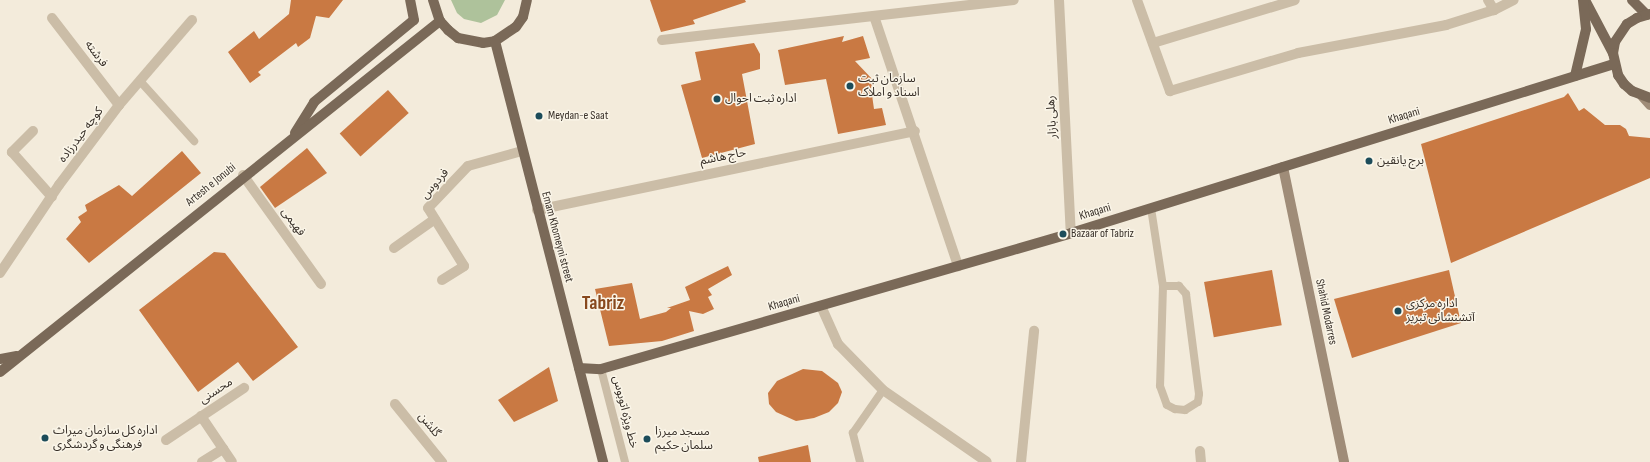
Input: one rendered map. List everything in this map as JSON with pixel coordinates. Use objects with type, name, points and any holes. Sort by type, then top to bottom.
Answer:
[{"type":"main road","points":[[292,138],[314,102],[414,20],[410,0]]},
{"type":"main road","points":[[433,0],[440,21],[458,38],[483,43],[495,41],[516,27],[523,17],[527,0]]},
{"type":"main road","points":[[1584,0],[1613,53]]},
{"type":"main road","points":[[1575,76],[1586,29],[1584,0]]},
{"type":"main road","points":[[1632,0],[1649,14]]},
{"type":"main road","points":[[1649,14],[1637,18],[1624,28],[1615,42],[1613,53],[1614,64],[1624,84],[1646,97],[1650,105]]},
{"type":"main road","name":"Artesh e Jonubi","points":[[0,372],[243,175],[440,21]]},
{"type":"main road","name":"Emam Khomeyni street","points":[[495,41],[537,210],[603,462]]},
{"type":"main road","name":"Khaqani","points":[[579,368],[601,368],[1071,233],[1614,64]]},
{"type":"main road","name":"Shahid Modarres","points":[[1283,167],[1344,462]]},
{"type":"main road","points":[[0,359],[21,354]]},
{"type":"street","points":[[662,40],[1014,0]]},
{"type":"street","name":"رهلی بازار","points":[[1059,0],[1071,233]]},
{"type":"street","points":[[1137,0],[1170,91],[1298,53],[1446,25],[1494,10],[1514,0]]},
{"type":"street","points":[[1153,43],[1295,0]]},
{"type":"street","points":[[1488,0],[1494,10]]},
{"type":"street","points":[[874,16],[915,131],[958,266]]},
{"type":"street","name":"فرشته","points":[[52,18],[119,105]]},
{"type":"street","name":"کوچه حیدرزاده","points":[[0,274],[52,196],[119,105],[192,20]]},
{"type":"street","points":[[33,131],[12,152],[52,196]]},
{"type":"street","name":"حاج هاشم","points":[[537,210],[915,131]]},
{"type":"street","name":"فردوس","points":[[442,280],[464,266],[428,208],[468,166],[522,151]]},
{"type":"street","name":"فهیمی","points":[[243,175],[321,284]]},
{"type":"street","points":[[394,248],[435,219]]},
{"type":"street","points":[[821,306],[838,344],[883,390],[986,462]]},
{"type":"street","points":[[1021,462],[1034,331]]},
{"type":"street","name":"محسنی","points":[[166,440],[244,388]]},
{"type":"street","name":"گلشن","points":[[395,404],[442,462]]},
{"type":"street","name":"محسنی","points":[[201,416],[232,462]]},
{"type":"street","points":[[202,462],[223,449]]},
{"type":"street","points":[[1200,451],[1202,462]]},
{"type":"lane","points":[[140,81],[194,141]]},
{"type":"lane","points":[[1151,208],[1163,286],[1160,386],[1168,405],[1175,409],[1185,410],[1198,402],[1199,395],[1186,294],[1179,286],[1163,286]]},
{"type":"lane","name":"خط ویژه اتوبوس","points":[[601,368],[625,462]]},
{"type":"lane","points":[[860,462],[853,433],[883,390]]},
{"type":"green space","points":[[451,0],[505,0],[497,15],[481,23],[464,19],[457,13]]},
{"type":"building","points":[[291,0],[343,0],[329,18],[316,16],[310,38],[298,47],[296,43],[258,72],[261,75],[250,83],[228,52],[254,31],[259,39],[289,14]]},
{"type":"building","points":[[650,0],[745,0],[746,2],[693,20],[695,24],[661,32]]},
{"type":"building","name":"سازمان ثبت اسناد و املاک","points":[[844,36],[842,42],[863,36],[870,58],[855,61],[874,81],[871,88],[874,109],[882,108],[886,125],[838,134],[826,79],[785,85],[778,50]]},
{"type":"building","name":"اداره ثبت احوال","points":[[754,43],[760,54],[760,69],[742,74],[755,144],[702,158],[681,85],[701,80],[695,52]]},
{"type":"building","points":[[388,90],[409,113],[360,157],[340,133]]},
{"type":"building","points":[[1568,93],[1579,111],[1584,108],[1605,125],[1620,125],[1626,129],[1629,136],[1650,138],[1650,178],[1451,263],[1421,144],[1564,97]]},
{"type":"building","points":[[307,148],[327,173],[275,208],[260,187]]},
{"type":"building","points":[[182,151],[201,173],[89,263],[66,239],[81,222],[78,217],[87,211],[85,205],[119,185],[132,196]]},
{"type":"building","points":[[214,252],[225,253],[298,347],[253,381],[238,362],[198,392],[139,310]]},
{"type":"building","points":[[728,266],[732,275],[708,289],[712,295],[708,297],[714,309],[703,314],[689,311],[694,331],[662,341],[609,346],[595,289],[632,283],[640,319],[666,312],[671,308],[667,308],[690,300],[685,287]]},
{"type":"building","points":[[1272,270],[1282,325],[1214,337],[1204,282]]},
{"type":"building","name":"اداره مرکزی آتشنشانی تبریز","points":[[1449,270],[1461,323],[1352,358],[1334,299]]},
{"type":"building","points":[[549,367],[558,401],[514,422],[498,400]]},
{"type":"building","points":[[803,369],[822,371],[838,383],[842,392],[838,403],[829,412],[814,418],[796,421],[776,412],[769,404],[768,393],[777,381]]},
{"type":"building","points":[[808,445],[811,462],[759,462],[758,457]]},
{"type":"place","name":"سازمان ثبت اسناد و املاک","points":[[850,86]]},
{"type":"place","name":"اداره ثبت احوال","points":[[717,99]]},
{"type":"place","name":"Meydan-e Saat","points":[[539,116]]},
{"type":"place","name":"برج یانقین","points":[[1369,161]]},
{"type":"place","name":"Bazaar of Tabriz","points":[[1063,234]]},
{"type":"place","name":"اداره مرکزی آتشنشانی تبریز","points":[[1398,311]]},
{"type":"place","name":"اداره کل سازمان میراث فرهنگی و گردشگری","points":[[45,438]]},
{"type":"place","name":"مسجد میرزا سلمان حکیم","points":[[647,439]]},
{"type":"district","name":"Tabriz","points":[[603,303]]}]
